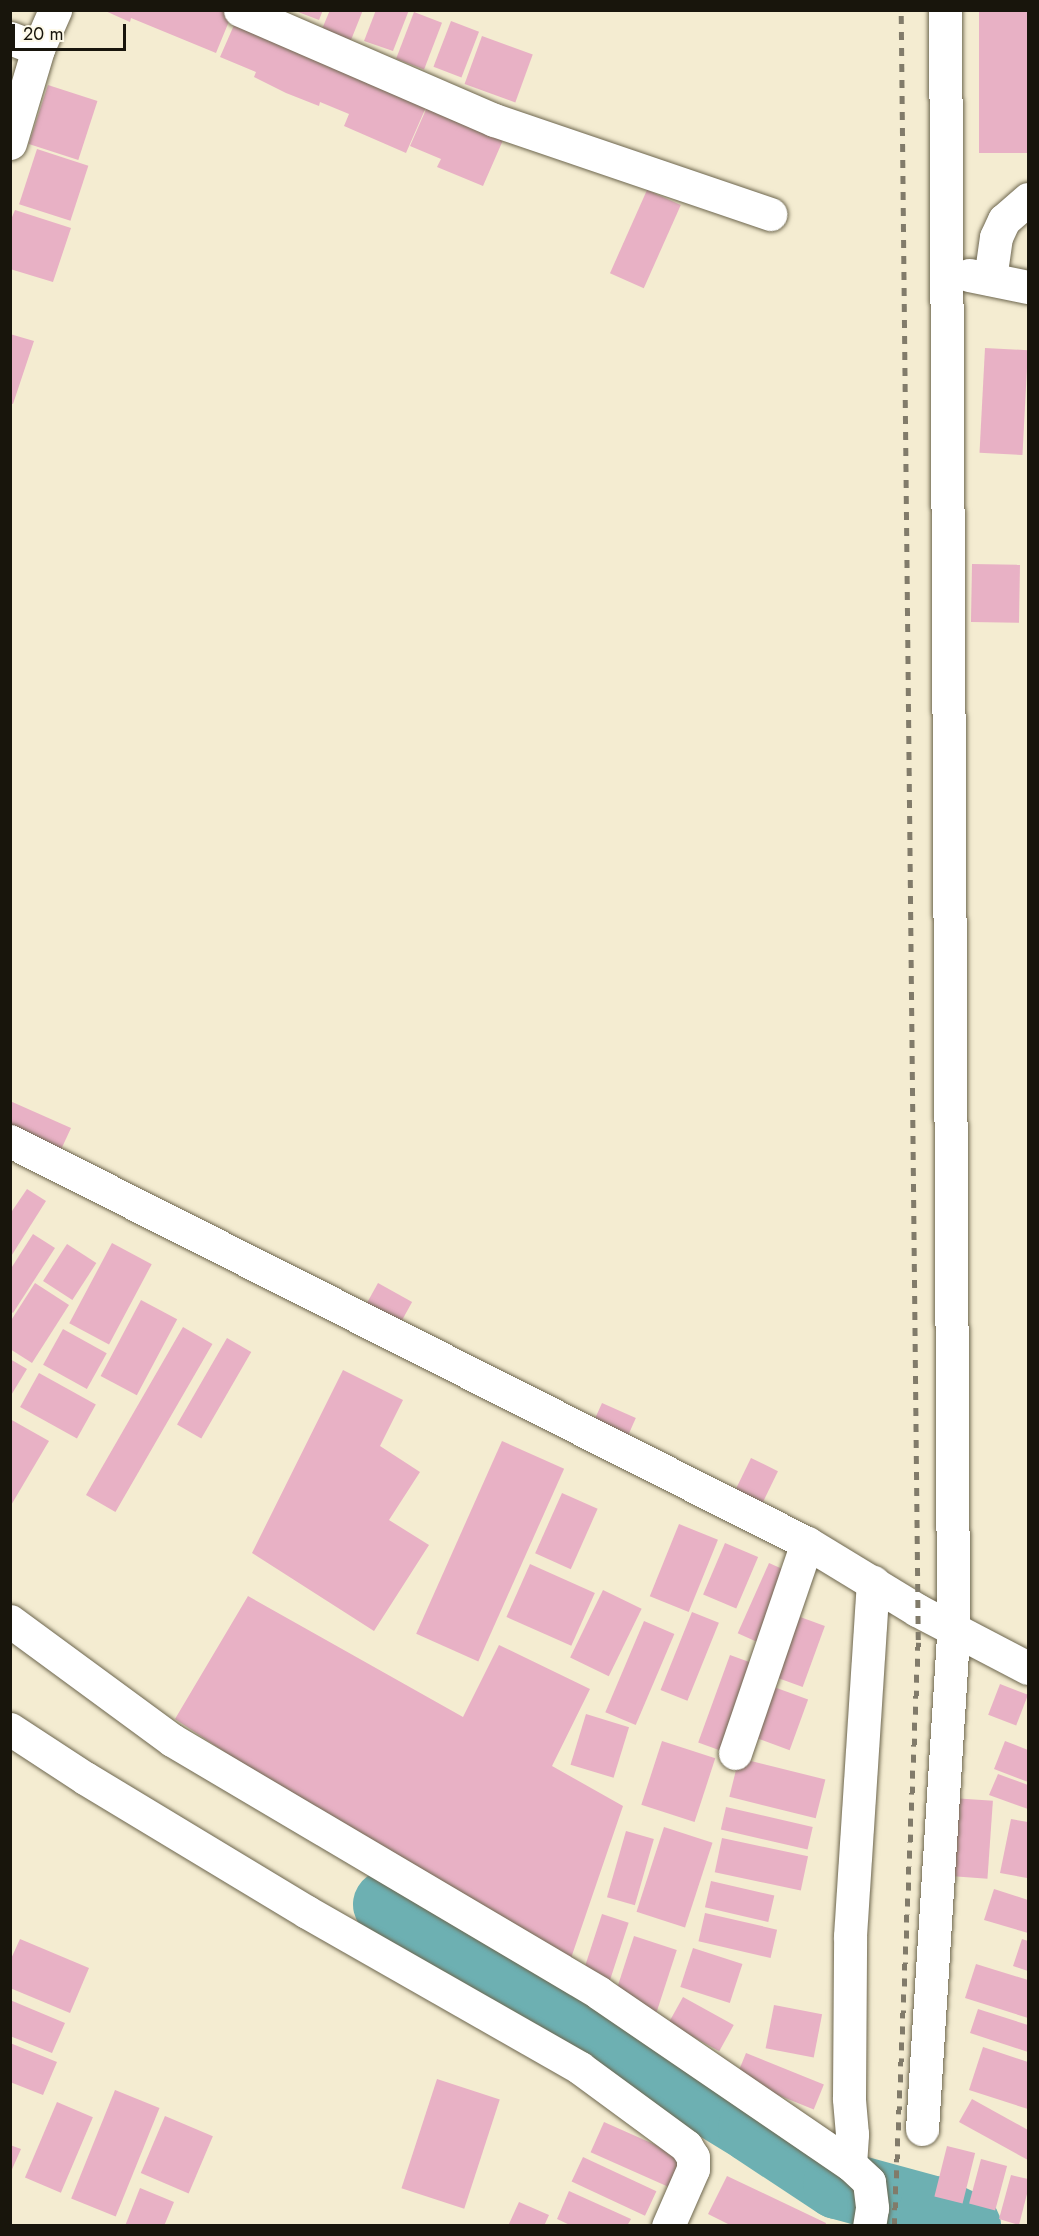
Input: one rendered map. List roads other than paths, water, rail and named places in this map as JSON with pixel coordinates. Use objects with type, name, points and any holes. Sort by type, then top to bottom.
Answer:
[{"type":"street","points":[[10,143],[30,44],[55,10]]},
{"type":"street","points":[[240,10],[494,120],[770,214]]},
{"type":"street","points":[[922,2129],[953,1631],[945,10]]},
{"type":"street","points":[[990,279],[996,237],[1004,220],[1029,199]]},
{"type":"street","points":[[946,271],[1029,287]]},
{"type":"street","points":[[10,1141],[807,1543],[953,1631],[1029,1668]]},
{"type":"street","points":[[735,1753],[807,1543]]},
{"type":"street","points":[[865,2195],[852,2134],[849,2078],[850,1936],[873,1582]]},
{"type":"street","points":[[10,1621],[172,1740],[599,1993],[865,2195]]},
{"type":"street","points":[[10,1729],[40,1750],[307,1912],[580,2068],[686,2146],[693,2157],[693,2169],[668,2226]]},
{"type":"waterway","points":[[387,1904],[752,2128],[837,2184],[933,2210],[966,2226]]},
{"type":"railway","points":[[894,2226],[918,1640],[901,10]]}]
